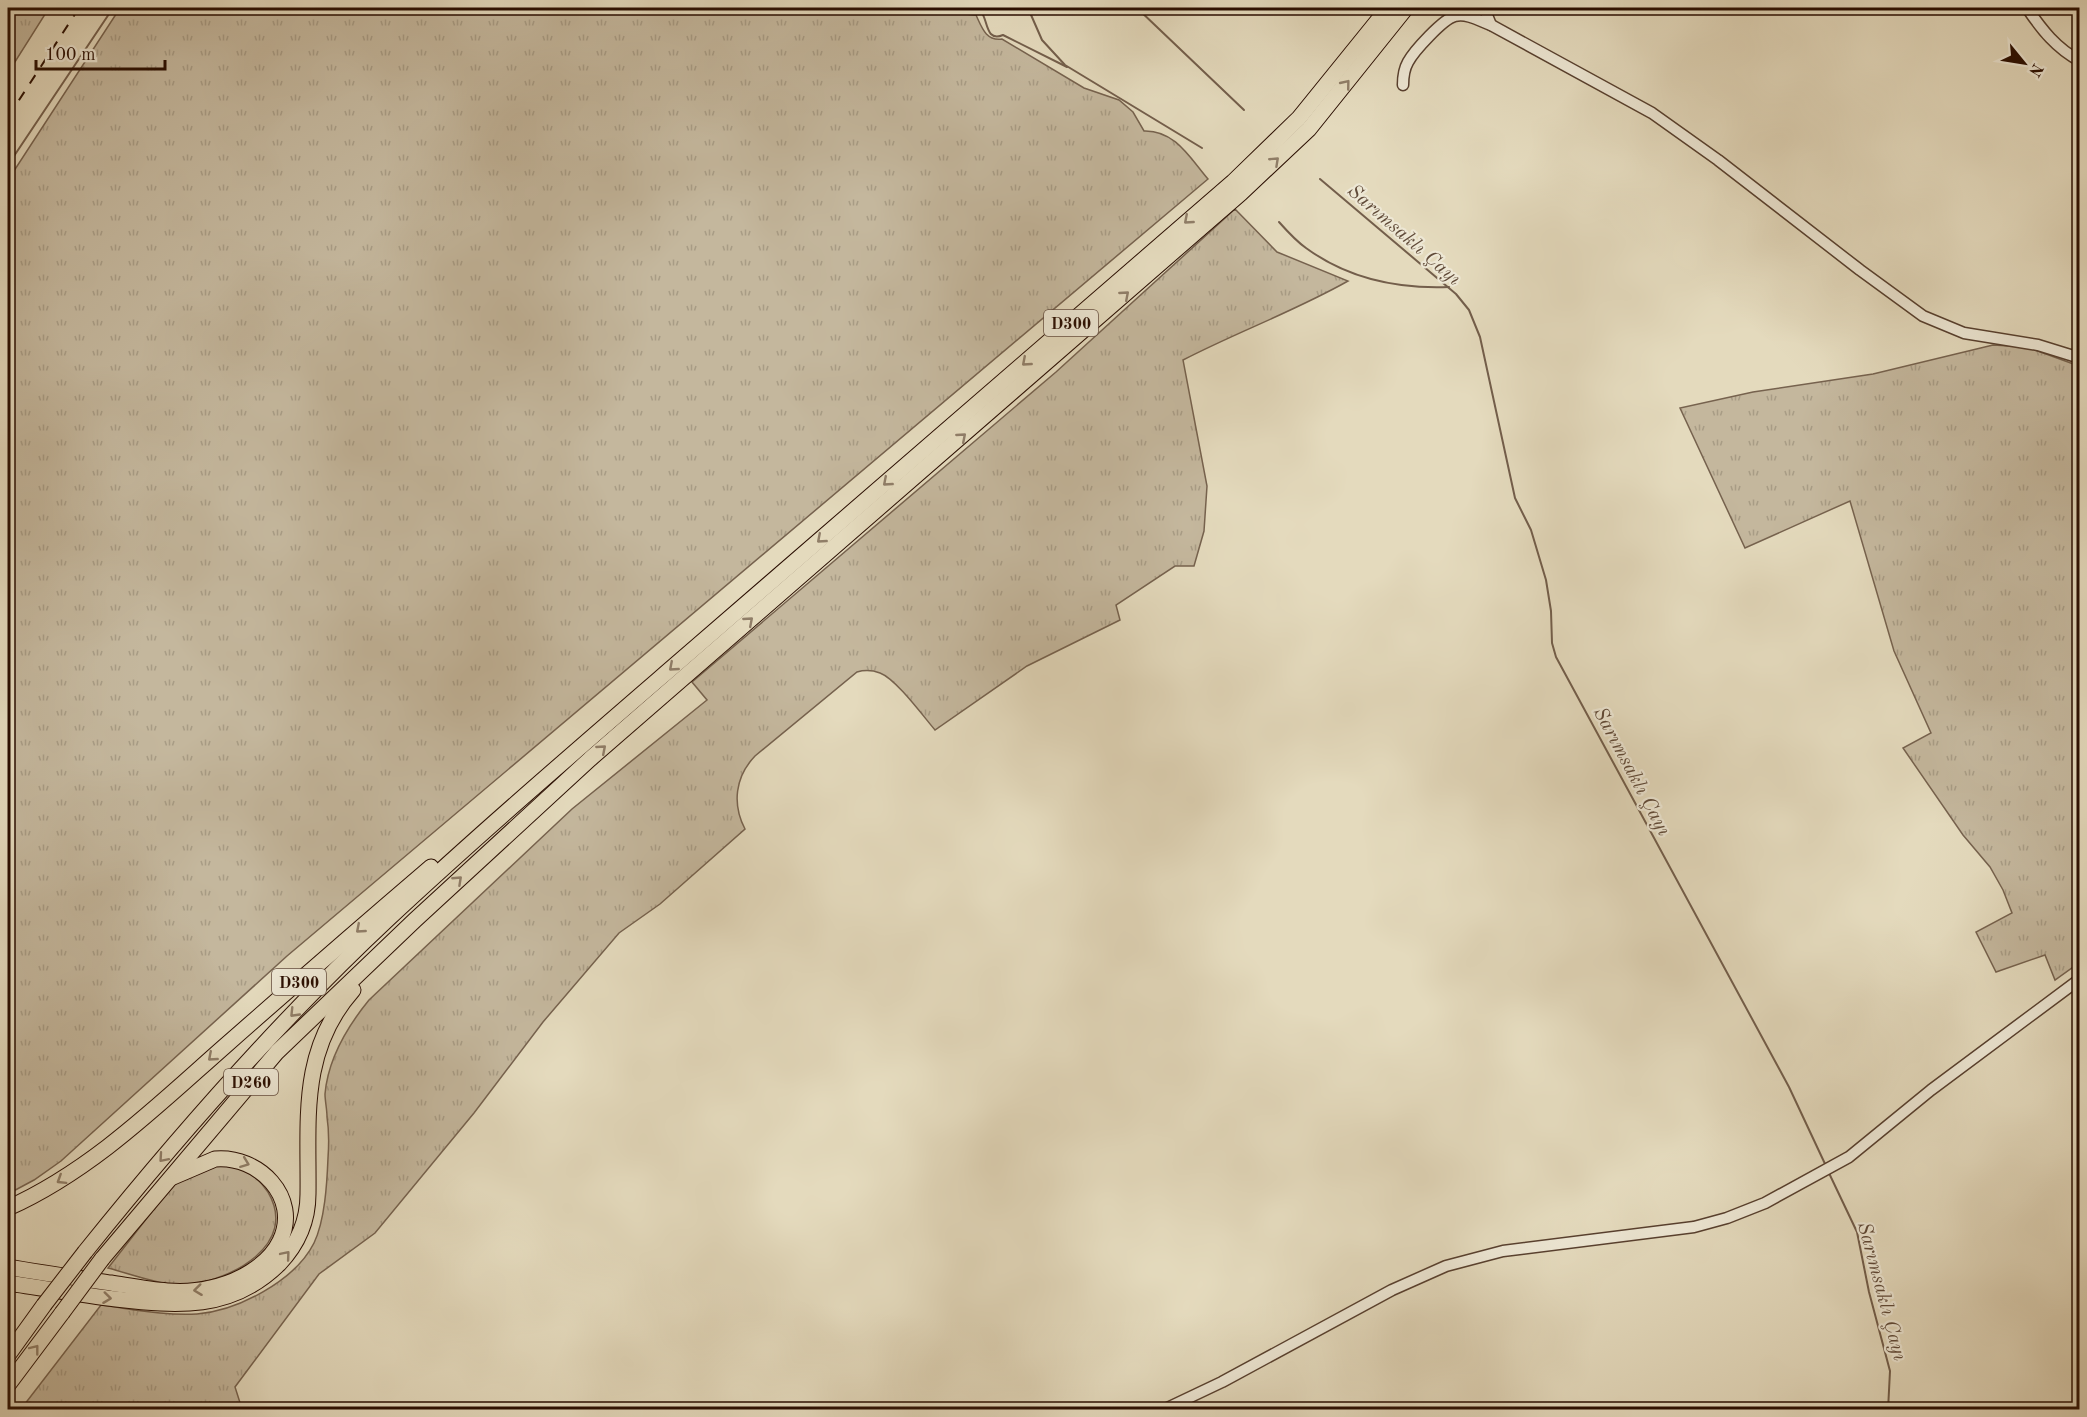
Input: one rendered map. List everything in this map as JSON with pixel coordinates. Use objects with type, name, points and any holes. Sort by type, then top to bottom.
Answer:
[{"type":"highway","name":"D300","points":[[1304,123],[1388,8]]},
{"type":"highway","name":"D300","points":[[8,1208],[64,1178],[128,1130],[486,820],[582,744],[870,506],[1237,188],[1304,123],[1406,8]]},
{"type":"highway","name":"D300","points":[[8,1283],[115,1299],[160,1304],[187,1304],[215,1300],[238,1292],[260,1280],[275,1267],[293,1247],[305,1218],[308,1198],[308,1105],[315,1064],[323,1037],[345,999],[415,920],[870,506]]},
{"type":"highway","name":"D260","points":[[8,1355],[44,1305],[127,1200],[218,1095],[386,921],[582,744]]},
{"type":"highway","name":"D260","points":[[8,1385],[102,1259],[277,1052],[415,920]]},
{"type":"highway","points":[[8,1267],[160,1290],[190,1291],[212,1288],[237,1279],[264,1260],[277,1246],[284,1224],[283,1202],[273,1183],[254,1167],[237,1160],[215,1159],[170,1178]]},
{"type":"street","points":[[1484,8],[1491,25]]},
{"type":"street","points":[[2027,8],[2039,26],[2062,51],[2079,61]]},
{"type":"street","points":[[1402,85],[1403,74],[1410,59],[1446,20],[1456,16],[1465,16],[1491,25],[1652,113],[1923,315],[1964,333],[2038,345],[2079,358]]},
{"type":"street","points":[[1163,1410],[1222,1382],[1392,1290],[1446,1266],[1503,1251],[1711,1223],[1765,1203],[1849,1156],[1931,1090],[2079,979]]},
{"type":"green space","points":[[8,8],[49,8],[8,73]]},
{"type":"green space","points":[[120,8],[928,8],[935,10],[958,8],[965,14],[976,15],[988,36],[1002,39],[1084,88],[1119,100],[1133,112],[1144,131],[1165,135],[1173,140],[1188,154],[1208,179],[287,956],[61,1161],[34,1180],[8,1194],[8,180]]},
{"type":"green space","points":[[1235,209],[1277,252],[1348,281],[1183,360],[1207,486],[1204,531],[1194,566],[1175,566],[1116,605],[1120,620],[1027,666],[935,730],[894,682],[880,673],[862,671],[857,672],[755,756],[743,773],[738,791],[738,810],[745,829],[660,904],[619,933],[543,1022],[474,1113],[375,1233],[319,1274],[235,1387],[242,1409],[21,1409],[101,1305],[173,1314],[213,1312],[263,1292],[293,1270],[314,1243],[323,1213],[329,1142],[325,1094],[330,1068],[346,1032],[369,1000],[572,809],[707,700],[692,682],[1056,372]]},
{"type":"green space","points":[[1993,345],[2027,347],[2079,366],[2080,962],[2055,980],[2045,955],[1996,972],[1976,932],[2012,913],[2003,890],[1990,867],[1963,835],[1903,748],[1931,733],[1894,651],[1850,501],[1745,548],[1680,408],[1753,392],[1873,374]]},
{"type":"green space","points":[[223,1165],[241,1168],[262,1184],[268,1192],[275,1211],[275,1228],[268,1243],[256,1256],[223,1276],[188,1285],[159,1282],[108,1268],[175,1182],[200,1166]]},
{"type":"waterway","points":[[8,165],[113,8]]},
{"type":"waterway","points":[[969,8],[982,13],[988,30],[993,36],[1003,35],[1067,67]]},
{"type":"waterway","points":[[1028,8],[1042,40],[1065,65],[1202,148]]},
{"type":"waterway","points":[[1137,8],[1244,110]]},
{"type":"waterway","name":"Sarımsaklı Çayı","points":[[1320,179],[1456,294],[1469,310],[1480,337],[1515,498],[1531,530],[1546,580],[1551,611],[1552,643],[1556,657],[1789,1087],[1826,1166]]},
{"type":"waterway","points":[[1279,222],[1306,248],[1338,267],[1356,274],[1374,280],[1411,286],[1449,287]]},
{"type":"waterway","name":"Sarımsaklı Çayı","points":[[1828,1171],[1857,1232],[1869,1292],[1890,1371],[1888,1410]]},
{"type":"railway","points":[[8,117],[79,8]]}]
